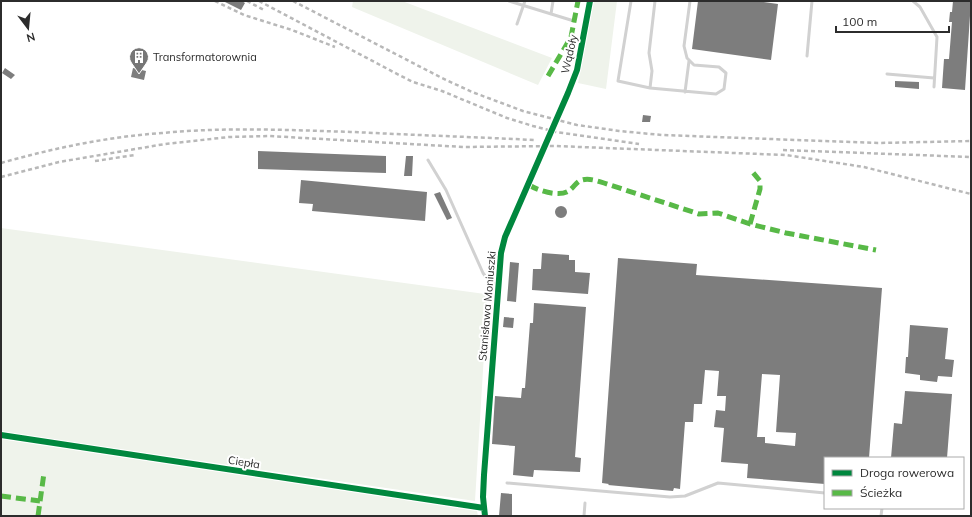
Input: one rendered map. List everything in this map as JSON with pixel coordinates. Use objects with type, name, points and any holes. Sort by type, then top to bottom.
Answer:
[{"type":"street","name":"Wądoły","points":[[561,109],[577,70],[590,1]]},
{"type":"street","name":"Stanisława Moniuszki","points":[[485,516],[484,475],[501,253],[505,237],[561,109]]},
{"type":"street","name":"Ciepła","points":[[1,435],[484,508]]},
{"type":"lane","points":[[509,1],[574,21]]},
{"type":"lane","points":[[517,24],[525,1]]},
{"type":"lane","points":[[551,14],[553,1]]},
{"type":"lane","points":[[631,1],[618,81],[650,88],[716,94],[724,89],[726,73],[719,67],[694,65],[687,58],[684,46],[690,1]]},
{"type":"lane","points":[[650,88],[652,71],[649,53],[655,1]]},
{"type":"lane","points":[[807,56],[812,1]]},
{"type":"lane","points":[[913,1],[920,7],[937,36],[934,87]]},
{"type":"lane","points":[[685,92],[689,61]]},
{"type":"lane","points":[[887,74],[934,78]]},
{"type":"lane","points":[[428,160],[446,190],[483,273],[489,281],[498,285]]},
{"type":"lane","points":[[507,483],[670,497],[685,496],[718,483],[824,492]]},
{"type":"lane","points":[[584,516],[585,503]]},
{"type":"shaded area","points":[[353,1],[402,1],[552,58],[538,85],[352,7]]},
{"type":"shaded area","points":[[594,1],[617,1],[606,89],[578,83]]},
{"type":"shaded area","points":[[1,228],[485,294],[487,305],[475,501],[1,432]]},
{"type":"shaded area","points":[[1,439],[477,511],[478,516],[1,516]]},
{"type":"building","points":[[223,1],[242,1],[245,3],[241,10]]},
{"type":"building","points":[[698,1],[756,1],[778,4],[771,60],[692,49]]},
{"type":"building","points":[[953,1],[971,1],[965,90],[942,88],[944,59],[949,59],[952,22],[949,22]]},
{"type":"building","points":[[5,68],[15,75],[11,79],[2,73]]},
{"type":"building","name":"Transformatorownia","points":[[133,68],[146,71],[144,80],[131,77]]},
{"type":"building","points":[[895,81],[919,82],[919,89],[895,87]]},
{"type":"building","points":[[643,115],[651,116],[650,122],[642,122]]},
{"type":"building","points":[[258,151],[386,156],[386,173],[258,169]]},
{"type":"building","points":[[406,156],[413,156],[412,176],[404,176]]},
{"type":"building","points":[[301,180],[427,192],[425,221],[312,211],[313,204],[299,203]]},
{"type":"building","points":[[440,192],[452,218],[447,220],[434,194]]},
{"type":"building","points":[[561,206],[565,208],[567,212],[565,216],[561,218],[557,216],[555,212],[557,208]]},
{"type":"building","points":[[542,253],[569,255],[569,260],[575,260],[575,272],[590,273],[588,294],[532,290],[533,269],[541,269]]},
{"type":"building","points":[[618,258],[697,264],[696,275],[882,288],[869,457],[824,457],[824,484],[747,478],[748,464],[721,462],[724,428],[714,427],[716,410],[725,411],[726,396],[717,396],[719,371],[705,370],[702,404],[694,404],[693,422],[685,422],[680,489],[674,488],[673,491],[608,485],[609,484],[602,483]],"holes":[[[762,374],[780,375],[776,432],[796,433],[795,446],[765,443],[765,437],[757,437]]]},
{"type":"building","points":[[510,262],[519,263],[516,302],[507,301]]},
{"type":"building","points":[[534,303],[586,307],[575,457],[581,458],[580,472],[534,470],[533,477],[513,475],[515,446],[492,444],[495,396],[521,398],[522,388],[525,388],[530,323],[533,323]]},
{"type":"building","points":[[504,317],[514,318],[513,328],[503,327]]},
{"type":"building","points":[[910,325],[948,328],[945,359],[954,360],[952,377],[938,376],[937,382],[920,380],[920,375],[905,373],[906,357],[908,357]]},
{"type":"building","points":[[905,391],[952,394],[947,457],[891,457],[894,423],[902,424]]},
{"type":"building","points":[[501,493],[512,494],[512,516],[499,516]]},
{"type":"railway","points":[[215,1],[244,15],[292,30],[335,47]]},
{"type":"railway","points":[[247,1],[264,10]]},
{"type":"railway","points":[[259,1],[413,82],[442,91],[507,118],[556,132],[639,144]]},
{"type":"railway","points":[[293,1],[472,92],[523,111],[577,125],[662,135],[878,143],[971,141]]},
{"type":"railway","points":[[1,163],[101,140],[141,135],[209,130],[305,130],[534,140]]},
{"type":"railway","points":[[1,177],[59,162],[165,144],[229,137],[269,136],[463,147],[555,146],[786,155],[864,167],[971,194]]},
{"type":"railway","points":[[783,150],[971,157]]},
{"type":"railway","points":[[95,161],[135,155]]},
{"type":"marked path","points":[[548,76],[571,37],[578,1]]},
{"type":"marked path","points":[[750,224],[760,189],[760,181],[751,170]]},
{"type":"marked path","points":[[529,185],[556,194],[566,192],[580,181],[588,179],[602,182],[699,214],[718,213],[750,224],[786,233],[876,250]]},
{"type":"marked path","points":[[38,516],[44,473]]},
{"type":"marked path","points":[[1,496],[40,501]]},
{"type":"cycle path","points":[[485,516],[483,497],[484,475],[501,253],[505,237],[577,70],[590,1]]},
{"type":"cycle path","points":[[1,435],[484,508]]},
{"type":"place","name":"Transformatorownia","points":[[139,74]]}]
